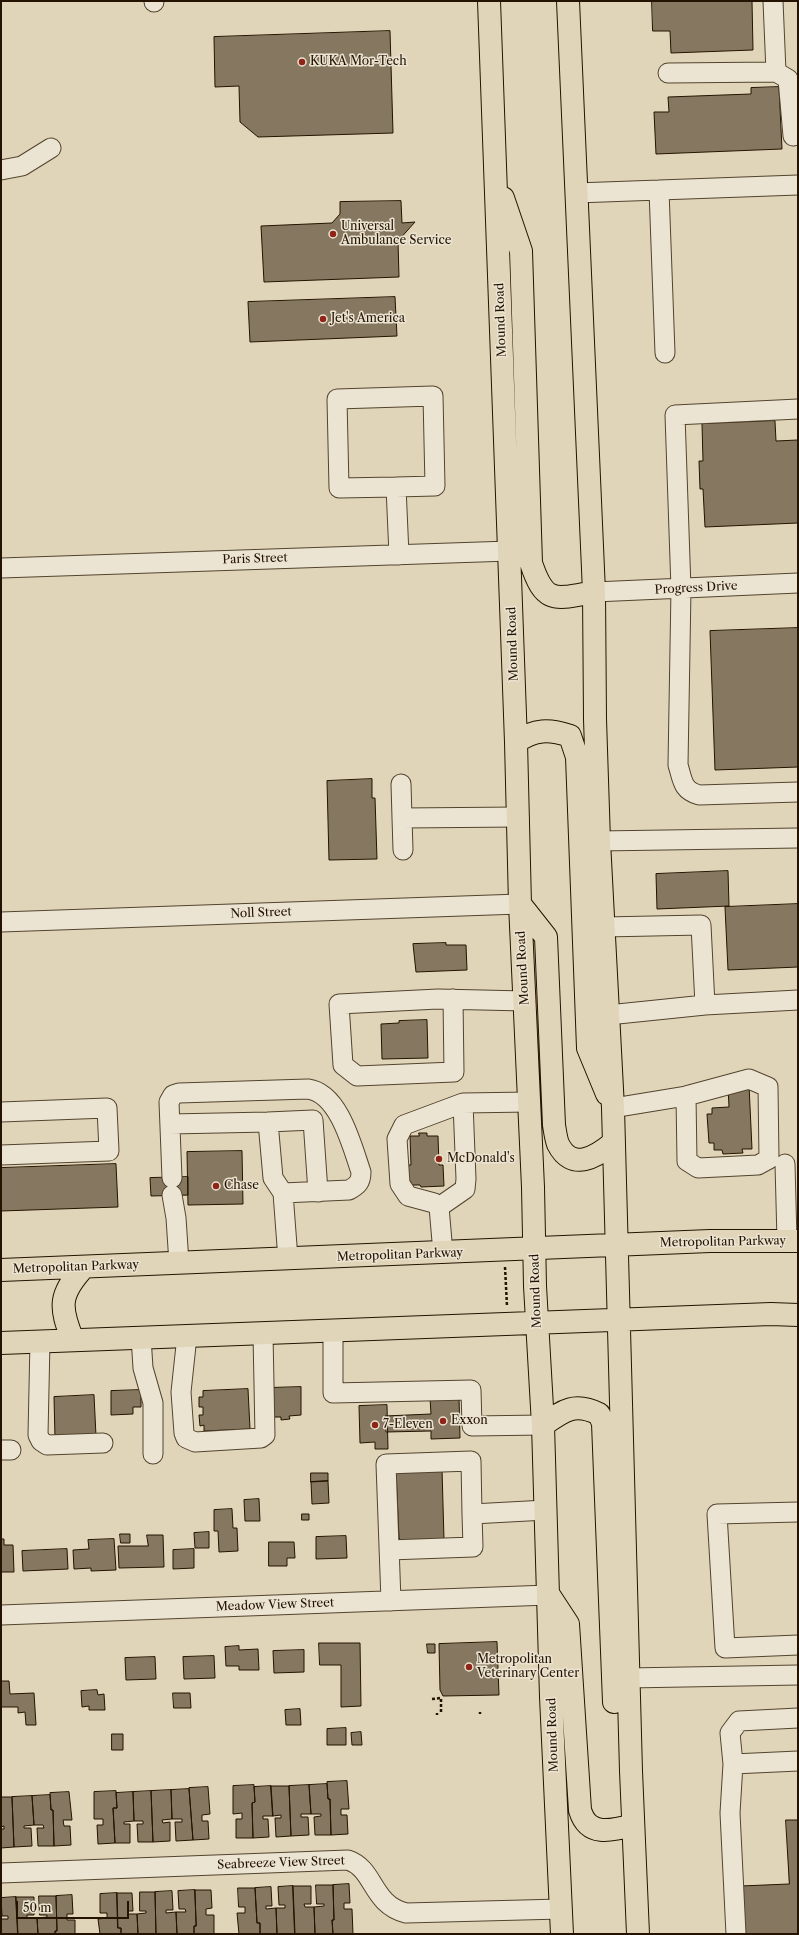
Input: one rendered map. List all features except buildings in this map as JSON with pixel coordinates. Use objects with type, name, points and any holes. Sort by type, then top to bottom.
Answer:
[{"type":"main road","name":"Mound Road","points":[[489,1],[510,551],[520,904],[537,1322],[543,1425],[548,1595],[562,1934]]},
{"type":"main road","points":[[568,1],[594,592],[595,718],[599,841],[613,1108],[628,1678],[638,1934]]},
{"type":"main road","points":[[495,176],[521,251],[531,563],[538,584],[545,592],[556,597],[594,592]]},
{"type":"main road","points":[[516,742],[527,734],[550,731],[570,736],[573,741],[577,757],[588,1048],[613,1108]]},
{"type":"main road","points":[[520,904],[546,937],[554,1125],[558,1144],[567,1156],[576,1160],[586,1160],[600,1154],[613,1143]]},
{"type":"main road","name":"Metropolitan Parkway","points":[[1,1270],[617,1245],[792,1240]]},
{"type":"main road","points":[[73,1340],[63,1314],[63,1303],[65,1293],[73,1279],[84,1267]]},
{"type":"main road","points":[[1,1343],[263,1334],[537,1322],[798,1315]]},
{"type":"main road","points":[[543,1425],[563,1411],[579,1407],[589,1409],[600,1414],[603,1423],[615,1723],[631,1771]]},
{"type":"main road","points":[[548,1595],[568,1624],[580,1810],[583,1821],[592,1828],[602,1831],[633,1825]]},
{"type":"street","points":[[773,1],[776,72]]},
{"type":"street","points":[[668,73],[776,72],[788,80],[793,136]]},
{"type":"street","points":[[1,170],[22,166],[51,148]]},
{"type":"street","points":[[576,193],[798,185]]},
{"type":"street","points":[[659,190],[664,354]]},
{"type":"street","points":[[432,396],[435,486],[396,487],[339,488],[336,399],[432,396]]},
{"type":"street","points":[[798,409],[675,415],[681,589],[678,765],[684,784],[689,792],[699,796],[798,792]]},
{"type":"street","points":[[396,487],[399,555]]},
{"type":"street","name":"Paris Street","points":[[1,568],[510,551]]},
{"type":"street","name":"Progress Drive","points":[[594,592],[798,583]]},
{"type":"street","points":[[401,784],[403,850]]},
{"type":"street","points":[[402,818],[518,817]]},
{"type":"street","points":[[599,841],[798,838]]},
{"type":"street","name":"Noll Street","points":[[1,922],[520,904]]},
{"type":"street","points":[[604,927],[701,925],[705,1005]]},
{"type":"street","points":[[453,999],[454,1072],[357,1076],[343,1065],[339,1004],[453,999],[525,1001]]},
{"type":"street","points":[[608,1015],[705,1005],[798,1000]]},
{"type":"street","points":[[613,1108],[686,1096],[749,1078],[768,1087],[784,1162],[792,1240]]},
{"type":"street","points":[[179,1263],[172,1186],[169,1102],[173,1095],[179,1093],[308,1089],[315,1090],[330,1101],[342,1120],[361,1172],[361,1180],[357,1186],[350,1190],[283,1193]]},
{"type":"street","points":[[686,1096],[687,1161],[698,1168],[784,1162]]},
{"type":"street","points":[[442,1253],[439,1207],[434,1203],[408,1196],[400,1184],[398,1139],[404,1125],[463,1103],[529,1102]]},
{"type":"street","points":[[439,1207],[465,1189],[466,1179],[463,1103]]},
{"type":"street","points":[[1,1112],[107,1108],[109,1151],[1,1155]]},
{"type":"street","points":[[170,1124],[313,1120],[318,1192]]},
{"type":"street","points":[[268,1122],[273,1178],[283,1193],[288,1259]]},
{"type":"street","points":[[333,1331],[333,1393],[471,1390],[472,1426],[543,1425]]},
{"type":"street","points":[[187,1336],[181,1392],[184,1433],[186,1438],[195,1442],[260,1438],[265,1435],[263,1334]]},
{"type":"street","points":[[141,1337],[143,1368],[153,1403],[153,1454]]},
{"type":"street","points":[[40,1341],[38,1435],[41,1441],[47,1445],[103,1443]]},
{"type":"street","points":[[389,1550],[473,1547],[471,1461],[386,1464],[389,1550],[391,1601]]},
{"type":"street","points":[[472,1514],[546,1510]]},
{"type":"street","points":[[798,1512],[717,1514],[725,1648],[798,1645]]},
{"type":"street","name":"Meadow View Street","points":[[1,1615],[548,1595]]},
{"type":"street","points":[[628,1678],[798,1675]]},
{"type":"street","points":[[736,1934],[730,1813],[733,1764],[730,1733],[739,1721],[798,1718]]},
{"type":"street","points":[[733,1764],[798,1761]]},
{"type":"street","name":"Seabreeze View Street","points":[[1,1873],[348,1860],[354,1862],[363,1870],[385,1904],[395,1910],[406,1913],[561,1909]]},
{"type":"path","points":[[505,1264],[507,1311]]},
{"type":"path","points":[[432,1699],[442,1697],[441,1713]]},
{"type":"place","name":"KUKA Mor-Tech","points":[[302,62]]},
{"type":"place","name":"Universal Ambulance Service","points":[[333,234]]},
{"type":"place","name":"Jet's America","points":[[323,319]]},
{"type":"place","name":"McDonald's","points":[[439,1159]]},
{"type":"place","name":"Chase","points":[[216,1186]]},
{"type":"place","name":"Exxon","points":[[443,1421]]},
{"type":"place","name":"7-Eleven","points":[[375,1425]]},
{"type":"place","name":"Metropolitan Veterinary Center","points":[[469,1667]]}]
